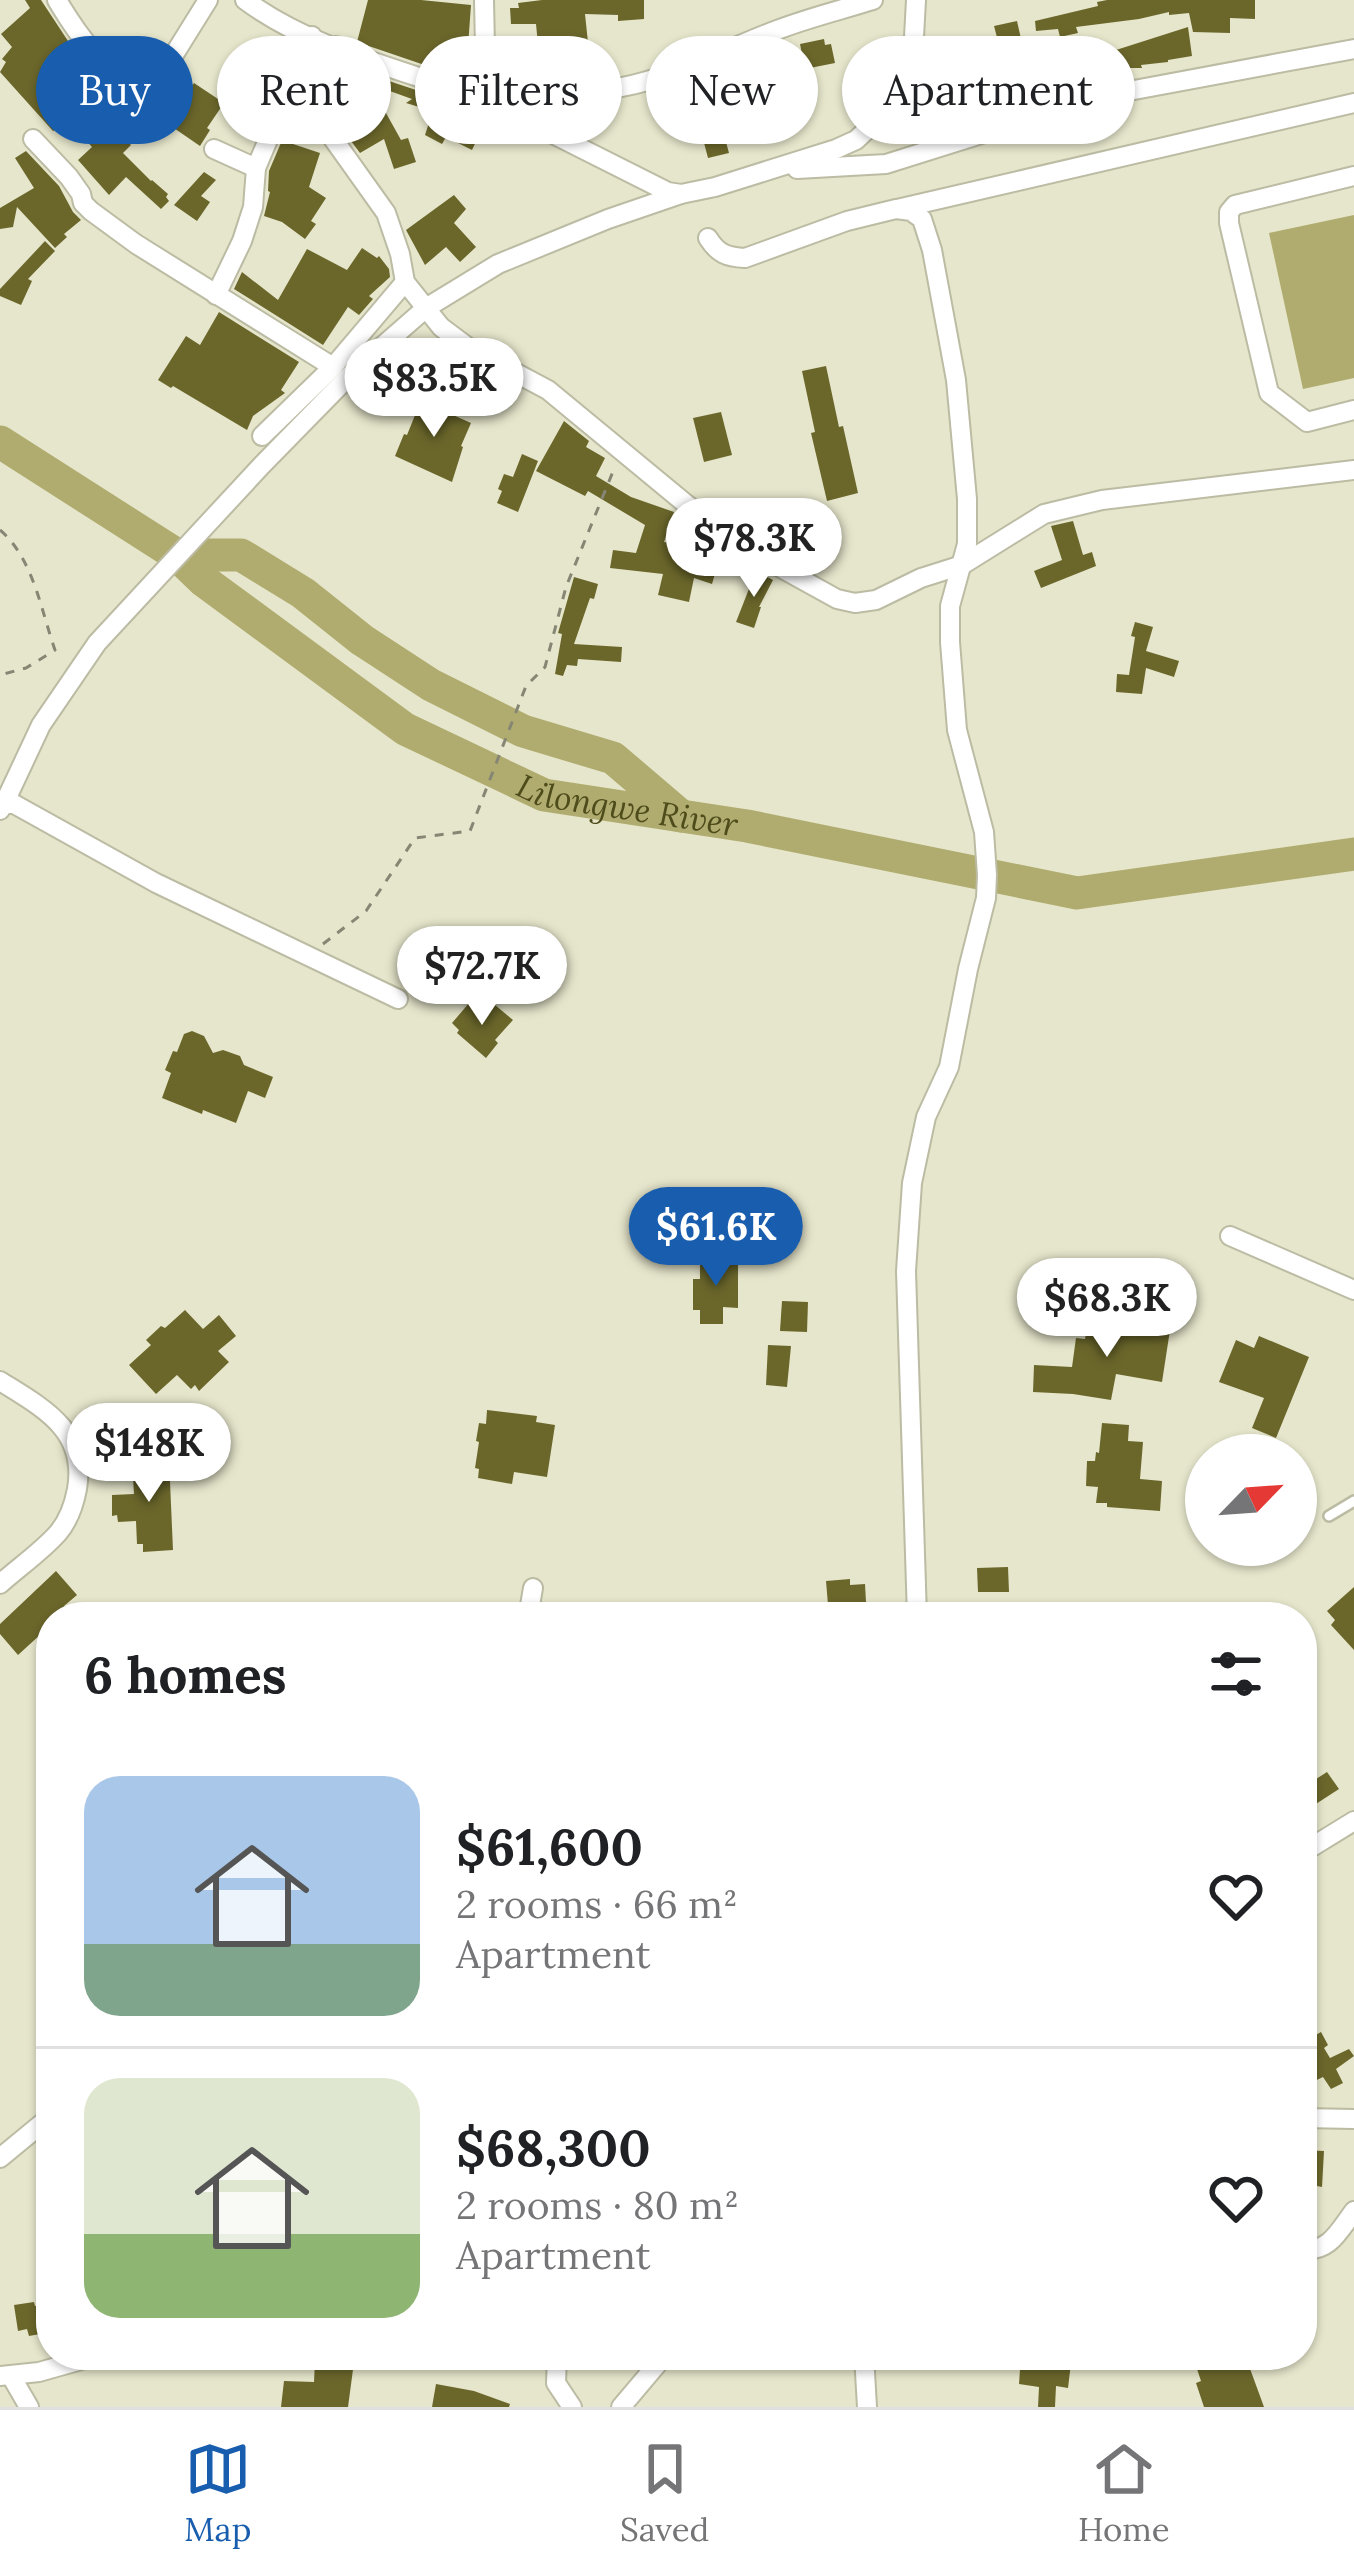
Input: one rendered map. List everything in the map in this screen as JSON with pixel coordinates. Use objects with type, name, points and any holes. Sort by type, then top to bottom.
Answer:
[{"type":"street","points":[[57,0],[97,56],[129,80],[142,82],[175,53],[208,0]]},
{"type":"street","points":[[245,0],[312,36]]},
{"type":"street","points":[[484,0],[485,36]]},
{"type":"street","points":[[622,87],[782,27],[873,0]]},
{"type":"street","points":[[2,807],[40,724],[97,643],[354,371],[426,308],[498,264],[608,219],[856,140],[872,124],[901,76],[914,38],[916,0]]},
{"type":"street","points":[[769,170],[886,164],[1102,96],[1354,49]]},
{"type":"street","points":[[708,238],[716,250],[745,258],[847,221],[1354,103]]},
{"type":"street","points":[[33,139],[69,177],[91,211],[333,367]]},
{"type":"street","points":[[216,295],[253,208],[256,168],[266,144]]},
{"type":"street","points":[[337,144],[386,213],[405,282],[441,326],[469,348],[548,389],[686,504],[763,558],[855,604],[962,565],[1044,514],[1102,500],[1354,470]]},
{"type":"street","points":[[569,144],[681,194]]},
{"type":"street","points":[[214,149],[256,168]]},
{"type":"street","points":[[1354,176],[1235,205],[1229,223],[1268,393],[1307,422],[1354,410]]},
{"type":"street","points":[[896,209],[922,219],[956,380],[968,544],[950,606],[957,730],[984,832],[987,875],[950,1067],[926,1117],[912,1183],[906,1271],[917,1602]]},
{"type":"street","points":[[262,436],[333,367],[405,282]]},
{"type":"street","points":[[2,807],[14,804],[156,884],[398,999]]},
{"type":"street","points":[[1230,1236],[1354,1290]]},
{"type":"street","points":[[0,1381],[58,1421],[68,1434],[79,1473],[69,1516],[57,1534],[0,1584]]},
{"type":"street","points":[[531,1602],[533,1588]]},
{"type":"street","points":[[1317,1844],[1354,1821]]},
{"type":"street","points":[[1317,2118],[1354,2119]]},
{"type":"street","points":[[0,2158],[36,2128]]},
{"type":"street","points":[[1317,2251],[1327,2246],[1354,2211]]},
{"type":"street","points":[[5,2376],[46,2370]]},
{"type":"street","points":[[556,2370],[556,2383],[572,2407]]},
{"type":"street","points":[[621,2407],[652,2370]]},
{"type":"street","points":[[865,2370],[867,2407]]},
{"type":"street","points":[[5,2376],[29,2407]]},
{"type":"lane","points":[[1329,1516],[1354,1501]]},
{"type":"path","points":[[307,957],[366,911],[415,838],[470,831],[526,686],[545,668],[566,587],[622,450]]},
{"type":"path","points":[[0,530],[27,568],[55,650],[26,668],[0,675]]},
{"type":"shaded area","points":[[1354,215],[1354,378],[1303,389],[1269,233]]},
{"type":"building","points":[[25,0],[41,0],[65,36],[36,36],[36,112],[0,72],[6,62],[2,59],[12,47],[1,34],[30,8]]},
{"type":"building","points":[[368,0],[471,5],[469,36],[415,36],[415,62],[391,54],[391,36],[359,36]]},
{"type":"building","points":[[644,0],[644,19],[618,21],[618,15],[585,14],[587,36],[537,36],[536,24],[511,24],[510,8],[519,8],[518,3]]},
{"type":"building","points":[[1255,0],[1255,19],[1230,18],[1230,33],[1193,32],[1189,13],[1169,12],[1076,27],[1078,33],[1064,36],[1058,29],[1036,31],[1035,21],[1098,6],[1097,2]]},
{"type":"building","points":[[1017,21],[1020,36],[997,36],[994,26]]},
{"type":"building","points":[[1188,27],[1192,56],[1135,68],[1135,44]]},
{"type":"building","points":[[818,40],[831,44],[835,63],[818,66]]},
{"type":"building","points":[[391,82],[415,90],[415,106],[406,103],[412,99],[391,91]]},
{"type":"building","points":[[193,84],[217,98],[217,113],[200,146],[193,141]]},
{"type":"building","points":[[391,122],[401,140],[408,138],[416,162],[394,169],[386,144],[391,144]]},
{"type":"building","points":[[89,144],[130,144],[123,153],[168,194],[169,201],[161,209],[126,177],[109,195],[78,160],[92,147]]},
{"type":"building","points":[[280,144],[320,153],[309,187],[326,198],[305,239],[264,216],[269,171]]},
{"type":"building","points":[[353,144],[375,144],[360,153]]},
{"type":"building","points":[[704,144],[727,144],[729,153],[708,158]]},
{"type":"building","points":[[26,151],[59,186],[81,220],[55,248],[17,207],[13,227],[0,229],[0,208],[34,188],[15,158]]},
{"type":"building","points":[[204,172],[216,180],[201,196],[210,202],[197,221],[174,205]]},
{"type":"building","points":[[454,195],[466,209],[454,223],[476,247],[460,262],[446,247],[425,265],[406,230]]},
{"type":"building","points":[[45,241],[55,251],[28,279],[32,281],[21,305],[0,296],[0,289]]},
{"type":"building","points":[[362,248],[379,256],[390,277],[369,296],[373,299],[359,315],[348,307],[323,345],[234,289],[242,272],[278,300],[307,249],[347,270]]},
{"type":"building","points":[[219,312],[299,362],[281,390],[285,393],[253,416],[247,430],[158,380],[186,336],[200,345]]},
{"type":"building","points":[[826,366],[858,493],[827,501],[802,371]]},
{"type":"building","points":[[424,393],[438,399],[435,407],[471,423],[452,482],[395,456]]},
{"type":"building","points":[[721,412],[732,455],[704,462],[693,418]]},
{"type":"building","points":[[564,421],[589,441],[586,447],[605,458],[596,476],[631,497],[674,512],[664,542],[719,560],[712,584],[694,578],[689,602],[658,595],[663,574],[610,568],[613,550],[636,553],[645,525],[588,491],[585,496],[536,471]]},
{"type":"building","points":[[522,454],[538,461],[518,512],[497,503],[504,474],[513,477]]},
{"type":"building","points":[[1073,521],[1083,555],[1092,552],[1096,566],[1041,588],[1034,571],[1062,560],[1051,526]]},
{"type":"building","points":[[756,571],[773,580],[754,628],[736,622]]},
{"type":"building","points":[[574,577],[598,584],[574,644],[622,647],[621,662],[578,659],[577,666],[567,665],[563,676],[555,674],[562,634],[558,633]]},
{"type":"building","points":[[1135,622],[1153,627],[1146,651],[1179,661],[1174,677],[1146,668],[1142,694],[1116,692],[1117,674],[1129,675]]},
{"type":"building","points":[[470,1002],[486,1016],[495,1005],[513,1020],[486,1058],[452,1023]]},
{"type":"building","points":[[192,1031],[204,1036],[213,1053],[223,1050],[240,1056],[244,1065],[273,1077],[265,1098],[248,1091],[236,1123],[162,1098],[173,1051],[177,1052],[184,1034]]},
{"type":"building","points":[[700,1259],[738,1259],[738,1308],[723,1307],[723,1324],[700,1324],[700,1310],[693,1310],[693,1279],[700,1279]]},
{"type":"building","points":[[782,1301],[808,1302],[807,1332],[780,1331]]},
{"type":"building","points":[[185,1310],[203,1329],[219,1315],[236,1336],[218,1351],[229,1362],[199,1391],[177,1375],[156,1394],[129,1365],[151,1345],[146,1340]]},
{"type":"building","points":[[1089,1317],[1170,1330],[1162,1382],[1116,1374],[1111,1400],[1033,1392],[1034,1365],[1072,1367],[1076,1338],[1085,1339]]},
{"type":"building","points":[[1259,1336],[1309,1357],[1278,1434],[1252,1428],[1264,1398],[1219,1382],[1236,1340],[1254,1348]]},
{"type":"building","points":[[768,1345],[791,1346],[787,1387],[766,1385]]},
{"type":"building","points":[[487,1410],[537,1416],[536,1422],[555,1425],[547,1477],[514,1472],[512,1484],[478,1478],[476,1441],[479,1423],[486,1424]]},
{"type":"building","points":[[1102,1423],[1129,1425],[1128,1441],[1143,1442],[1140,1479],[1162,1481],[1160,1511],[1096,1503],[1098,1487],[1086,1486],[1087,1461],[1095,1461],[1099,1453]]},
{"type":"building","points":[[169,1459],[173,1550],[143,1552],[143,1544],[137,1544],[136,1521],[118,1522],[117,1515],[112,1516],[112,1495],[134,1494],[132,1461]]},
{"type":"building","points":[[1008,1567],[1009,1592],[978,1592],[977,1568]]},
{"type":"building","points":[[56,1571],[77,1595],[69,1602],[36,1602],[36,1639],[18,1655],[0,1634],[0,1624]]},
{"type":"building","points":[[850,1579],[850,1585],[865,1584],[866,1602],[828,1602],[826,1581]]},
{"type":"building","points":[[1354,1587],[1354,1650],[1331,1625],[1335,1620],[1327,1611]]},
{"type":"building","points":[[1327,1772],[1339,1789],[1317,1803],[1317,1778]]},
{"type":"building","points":[[1321,2032],[1330,2058],[1349,2049],[1354,2056],[1336,2069],[1343,2083],[1331,2089],[1323,2077],[1317,2080],[1317,2034]]},
{"type":"building","points":[[1317,2151],[1324,2151],[1322,2187],[1317,2186]]},
{"type":"building","points":[[34,2302],[36,2335],[29,2336],[27,2329],[18,2331],[14,2305]]},
{"type":"building","points":[[315,2370],[353,2370],[348,2407],[281,2407],[284,2381],[314,2382]]},
{"type":"building","points":[[1020,2370],[1070,2370],[1068,2388],[1056,2386],[1055,2407],[1038,2407],[1039,2387],[1019,2384]]},
{"type":"building","points":[[1197,2370],[1250,2370],[1264,2407],[1204,2407],[1196,2383],[1201,2381]]},
{"type":"building","points":[[436,2384],[474,2391],[510,2404],[432,2407]]},
{"type":"waterway","name":"Lilongwe River","points":[[0,442],[177,555],[204,581],[405,729],[544,795],[747,826],[1077,893],[1354,854]]},
{"type":"waterway","points":[[177,555],[241,555],[303,593],[362,640],[431,685],[523,731],[613,758],[681,816]]}]
